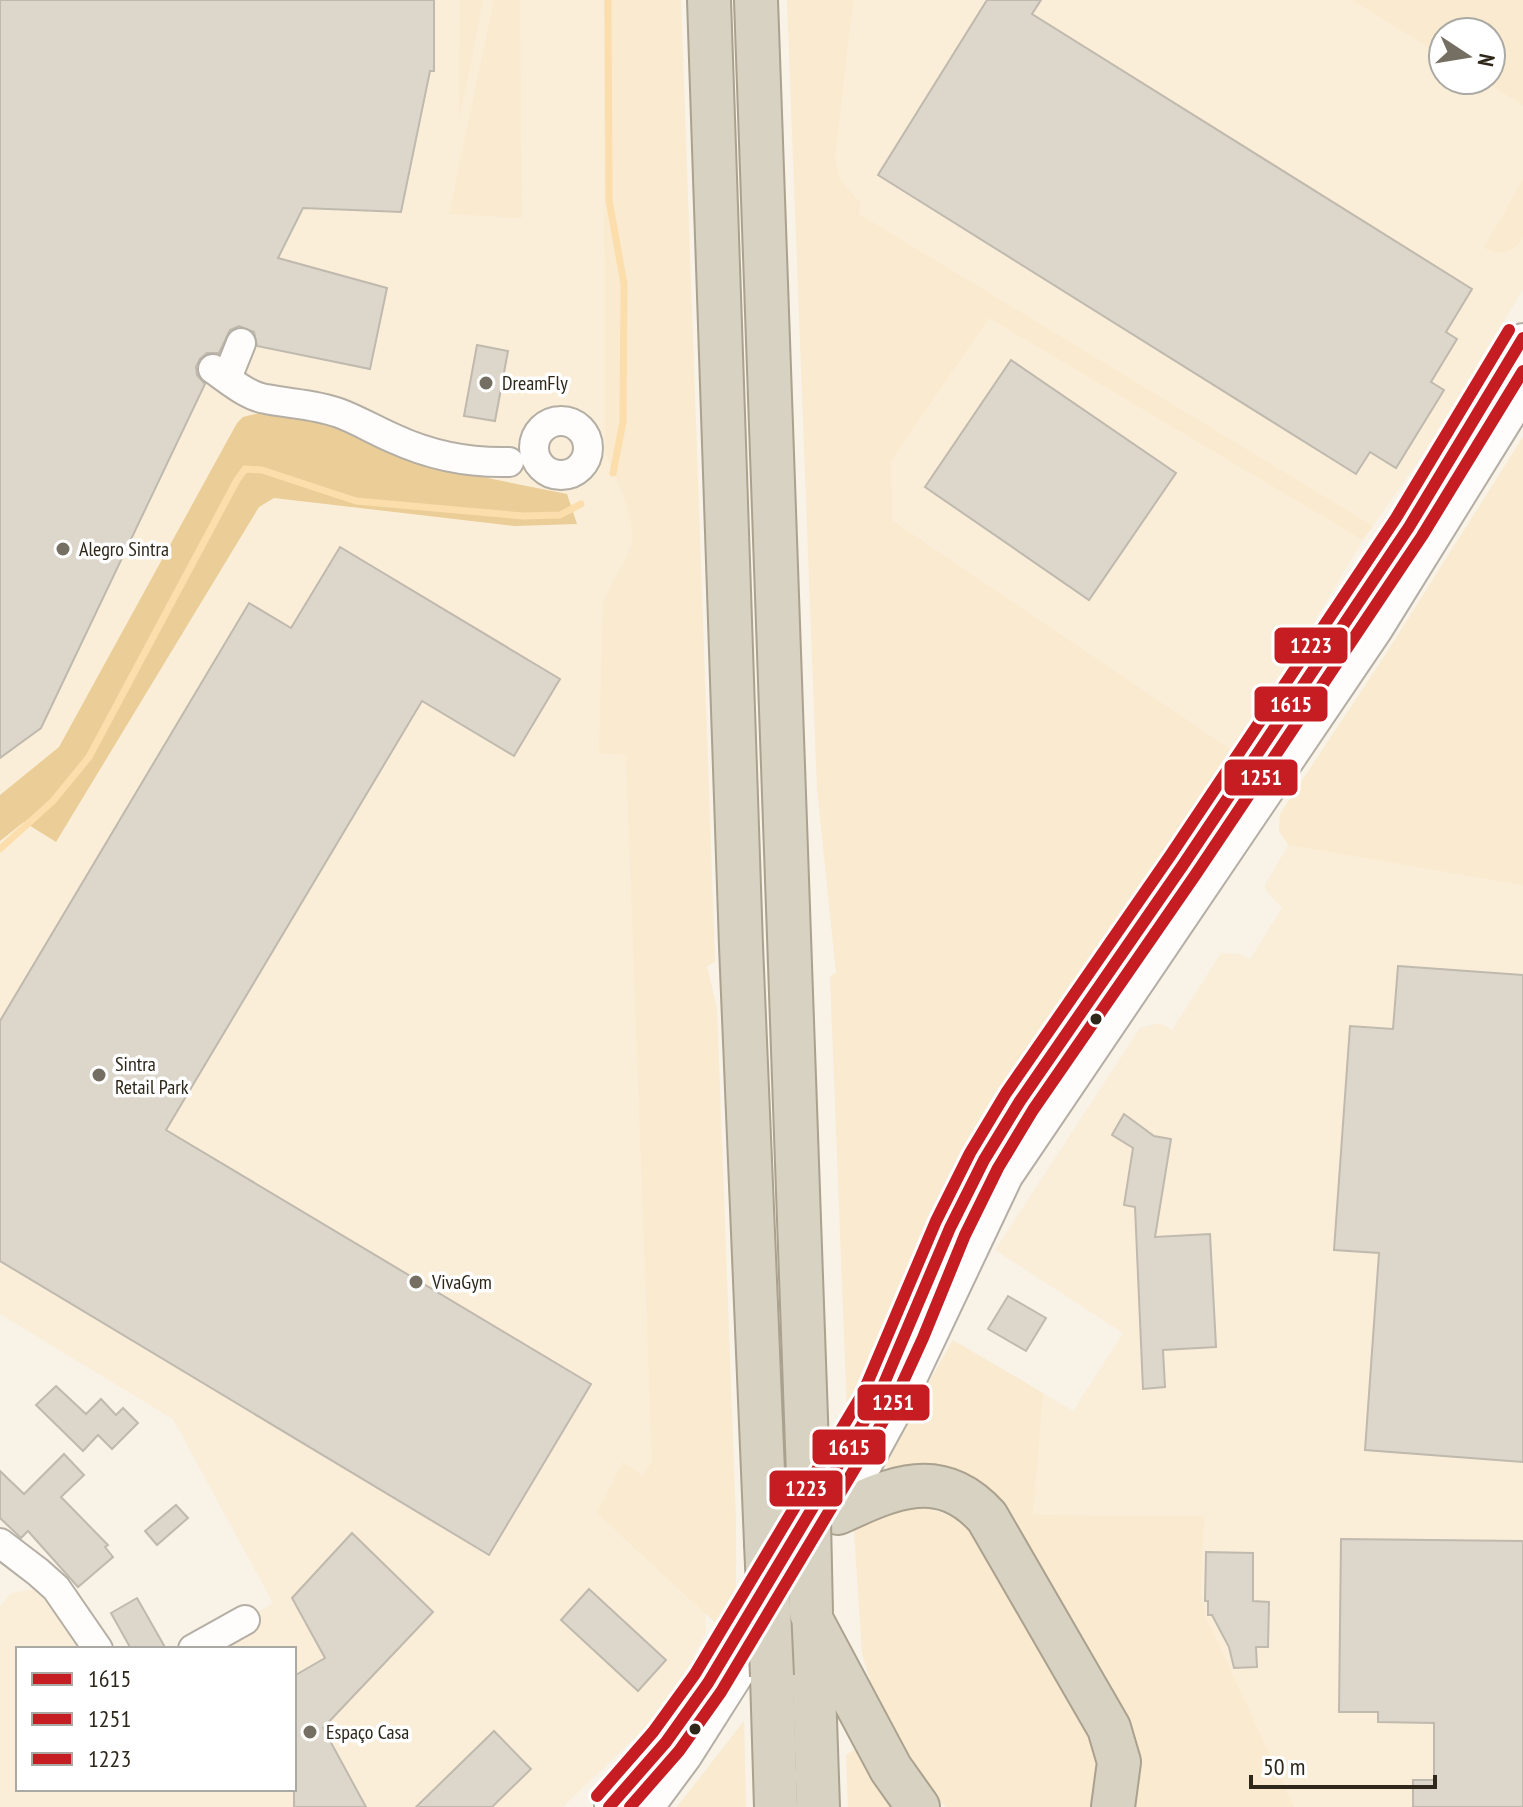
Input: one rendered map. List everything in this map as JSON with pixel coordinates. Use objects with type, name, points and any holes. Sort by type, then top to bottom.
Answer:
[{"type":"highway","points":[[709,0],[741,946],[776,1807]]},
{"type":"highway","points":[[756,0],[818,1807]]},
{"type":"highway","points":[[838,1513],[881,1493],[914,1485],[937,1486],[974,1503],[987,1517],[1109,1728],[1119,1762],[1113,1807]]},
{"type":"highway","points":[[811,1617],[891,1769],[918,1807]]},
{"type":"street","points":[[618,1803],[708,1683],[871,1411],[908,1332],[950,1228],[984,1160],[1020,1101],[1183,865],[1409,527],[1523,338]]},
{"type":"street","points":[[241,343],[220,374],[254,395],[316,405],[426,452],[467,461],[509,462]]},
{"type":"street","points":[[650,1807],[725,1698],[858,1482],[897,1411],[1008,1177],[1378,630],[1523,396]]},
{"type":"street","points":[[0,1543],[56,1588],[97,1647]]},
{"type":"street","points":[[197,1647],[245,1620]]},
{"type":"shaded area","points":[[0,0],[647,0],[706,1632],[672,1702],[563,1807],[0,1807],[0,1607],[11,1593],[41,1588],[84,1647],[16,1647],[16,1791],[296,1791],[296,1647],[202,1647],[273,1603],[173,1419],[0,1314]]},
{"type":"shaded area","points":[[460,0],[483,0],[459,121]]},
{"type":"shaded area","points":[[494,0],[520,0],[522,218],[449,214]]},
{"type":"shaded area","points":[[604,0],[681,0],[715,962],[707,966],[717,1009],[736,1522],[736,1593],[719,1626],[597,1513],[623,1462],[643,1476],[652,1461],[626,755],[599,753],[603,606],[627,557],[632,538],[625,500],[605,452]]},
{"type":"shaded area","points":[[787,0],[853,0],[835,158],[839,178],[860,203],[859,214],[1373,526],[1363,540],[989,318],[891,461],[892,520],[1236,753],[1024,1064],[946,1200],[881,1354],[847,1411],[830,976],[836,973],[817,788]]},
{"type":"shaded area","points":[[808,0],[1357,0],[1427,42],[1427,96],[1507,96],[1507,90],[1523,99],[1523,289],[1435,438],[1363,540],[1236,753],[857,496]]},
{"type":"shaded area","points":[[1352,0],[1523,0],[1523,105],[1507,95],[1507,16],[1427,16],[1427,46]]},
{"type":"shaded area","points":[[1523,180],[1523,238],[1505,252],[1484,248]]},
{"type":"shaded area","points":[[259,413],[316,419],[374,446],[447,470],[567,494],[577,524],[515,526],[274,498],[259,507],[56,842],[24,822],[0,841],[0,795],[59,747],[237,423],[243,417]]},
{"type":"shaded area","points":[[1523,437],[1523,1807],[1287,1807],[1207,1619],[1201,1596],[1204,1516],[1033,1515],[1043,1393],[1073,1411],[1123,1333],[995,1250],[1140,1028],[1160,1023],[1172,1030],[1221,953],[1239,954],[1250,959],[1282,908],[1266,891],[1265,885],[1288,845],[1279,831],[1280,814]]},
{"type":"shaded area","points":[[1523,437],[1523,885],[1289,845],[1279,831],[1280,814]]},
{"type":"shaded area","points":[[953,1340],[1043,1393],[1033,1515],[1204,1516],[1201,1596],[1207,1619],[1294,1807],[1132,1807],[1139,1769],[1131,1737],[1012,1531],[902,1468],[880,1467]]},
{"type":"shaded area","points":[[917,1506],[952,1517],[981,1537],[1088,1727],[1103,1769],[1097,1807],[946,1807],[917,1777],[894,1746],[862,1653],[854,1530],[872,1517]]},
{"type":"shaded area","points":[[744,1721],[746,1807],[677,1807]]},
{"type":"shaded area","points":[[860,1746],[902,1807],[848,1807],[846,1755]]},
{"type":"building","name":"Alegro Sintra","points":[[0,0],[434,0],[434,71],[430,71],[401,212],[303,208],[278,258],[387,288],[370,369],[257,346],[254,332],[239,326],[230,330],[219,353],[207,353],[200,359],[196,367],[197,375],[205,384],[41,728],[0,758]]},
{"type":"building","points":[[987,0],[1041,0],[1032,14],[1472,289],[1446,332],[1457,339],[1431,382],[1444,390],[1396,468],[1370,452],[1356,474],[878,175]]},
{"type":"building","name":"DreamFly","points":[[477,345],[508,351],[495,421],[464,416]]},
{"type":"building","points":[[1011,360],[1176,473],[1089,600],[925,487]]},
{"type":"building","name":"Sintra Retail Park","points":[[340,547],[560,679],[514,756],[422,701],[166,1130],[591,1384],[489,1555],[0,1261],[0,1021],[249,603],[291,628]]},
{"type":"building","points":[[1398,966],[1523,975],[1523,1462],[1365,1450],[1379,1253],[1334,1250],[1350,1026],[1393,1029]]},
{"type":"building","points":[[1124,1114],[1154,1136],[1171,1139],[1155,1237],[1210,1234],[1216,1347],[1163,1350],[1165,1387],[1143,1389],[1135,1207],[1124,1205],[1133,1148],[1112,1135]]},
{"type":"building","points":[[1008,1296],[1046,1318],[1026,1351],[988,1329]]},
{"type":"building","points":[[56,1386],[86,1414],[101,1399],[116,1415],[123,1408],[138,1423],[112,1449],[98,1435],[83,1451],[36,1405]]},
{"type":"building","points":[[64,1454],[84,1475],[61,1497],[108,1545],[105,1547],[113,1557],[78,1587],[28,1531],[21,1538],[0,1518],[0,1471],[24,1494]]},
{"type":"building","points":[[176,1505],[188,1518],[157,1545],[145,1531]]},
{"type":"building","points":[[352,1533],[433,1612],[323,1728],[366,1807],[294,1807],[296,1675],[325,1658],[292,1598]]},
{"type":"building","points":[[1341,1539],[1523,1541],[1523,1807],[1413,1807],[1413,1780],[1434,1780],[1434,1723],[1378,1722],[1378,1712],[1339,1712]]},
{"type":"building","points":[[1206,1552],[1253,1553],[1253,1601],[1269,1602],[1268,1647],[1256,1647],[1257,1667],[1234,1668],[1229,1647],[1212,1615],[1208,1615],[1208,1601],[1205,1601]]},
{"type":"building","points":[[589,1589],[666,1660],[638,1691],[561,1620]]},
{"type":"building","points":[[137,1598],[165,1647],[130,1647],[111,1613]]},
{"type":"building","points":[[494,1731],[531,1769],[492,1807],[416,1807]]},
{"type":"waterway","points":[[608,0],[609,200],[624,284],[623,422],[613,473]]},
{"type":"waterway","points":[[0,849],[53,801],[89,757],[245,469],[262,470],[356,501],[523,516],[560,515],[581,504]]},
{"type":"transit line","name":"1223","points":[[597,1796],[653,1732],[695,1674],[863,1393],[936,1221],[970,1153],[1006,1093],[1170,856],[1396,518],[1509,330]]},
{"type":"transit line","name":"1615","points":[[609,1807],[666,1742],[708,1683],[877,1400],[950,1228],[984,1160],[1020,1101],[1183,865],[1409,527],[1523,338]]},
{"type":"transit line","name":"1251","points":[[630,1807],[679,1751],[721,1692],[891,1408],[965,1235],[998,1168],[1033,1110],[1196,874],[1422,536],[1523,371]]},
{"type":"place","name":"DreamFly","points":[[486,383]]},
{"type":"place","name":"Alegro Sintra","points":[[63,549]]},
{"type":"place","name":"Sintra Retail Park","points":[[99,1075]]},
{"type":"place","name":"VivaGym","points":[[416,1282]]},
{"type":"place","name":"Espaço Casa","points":[[310,1732]]}]
